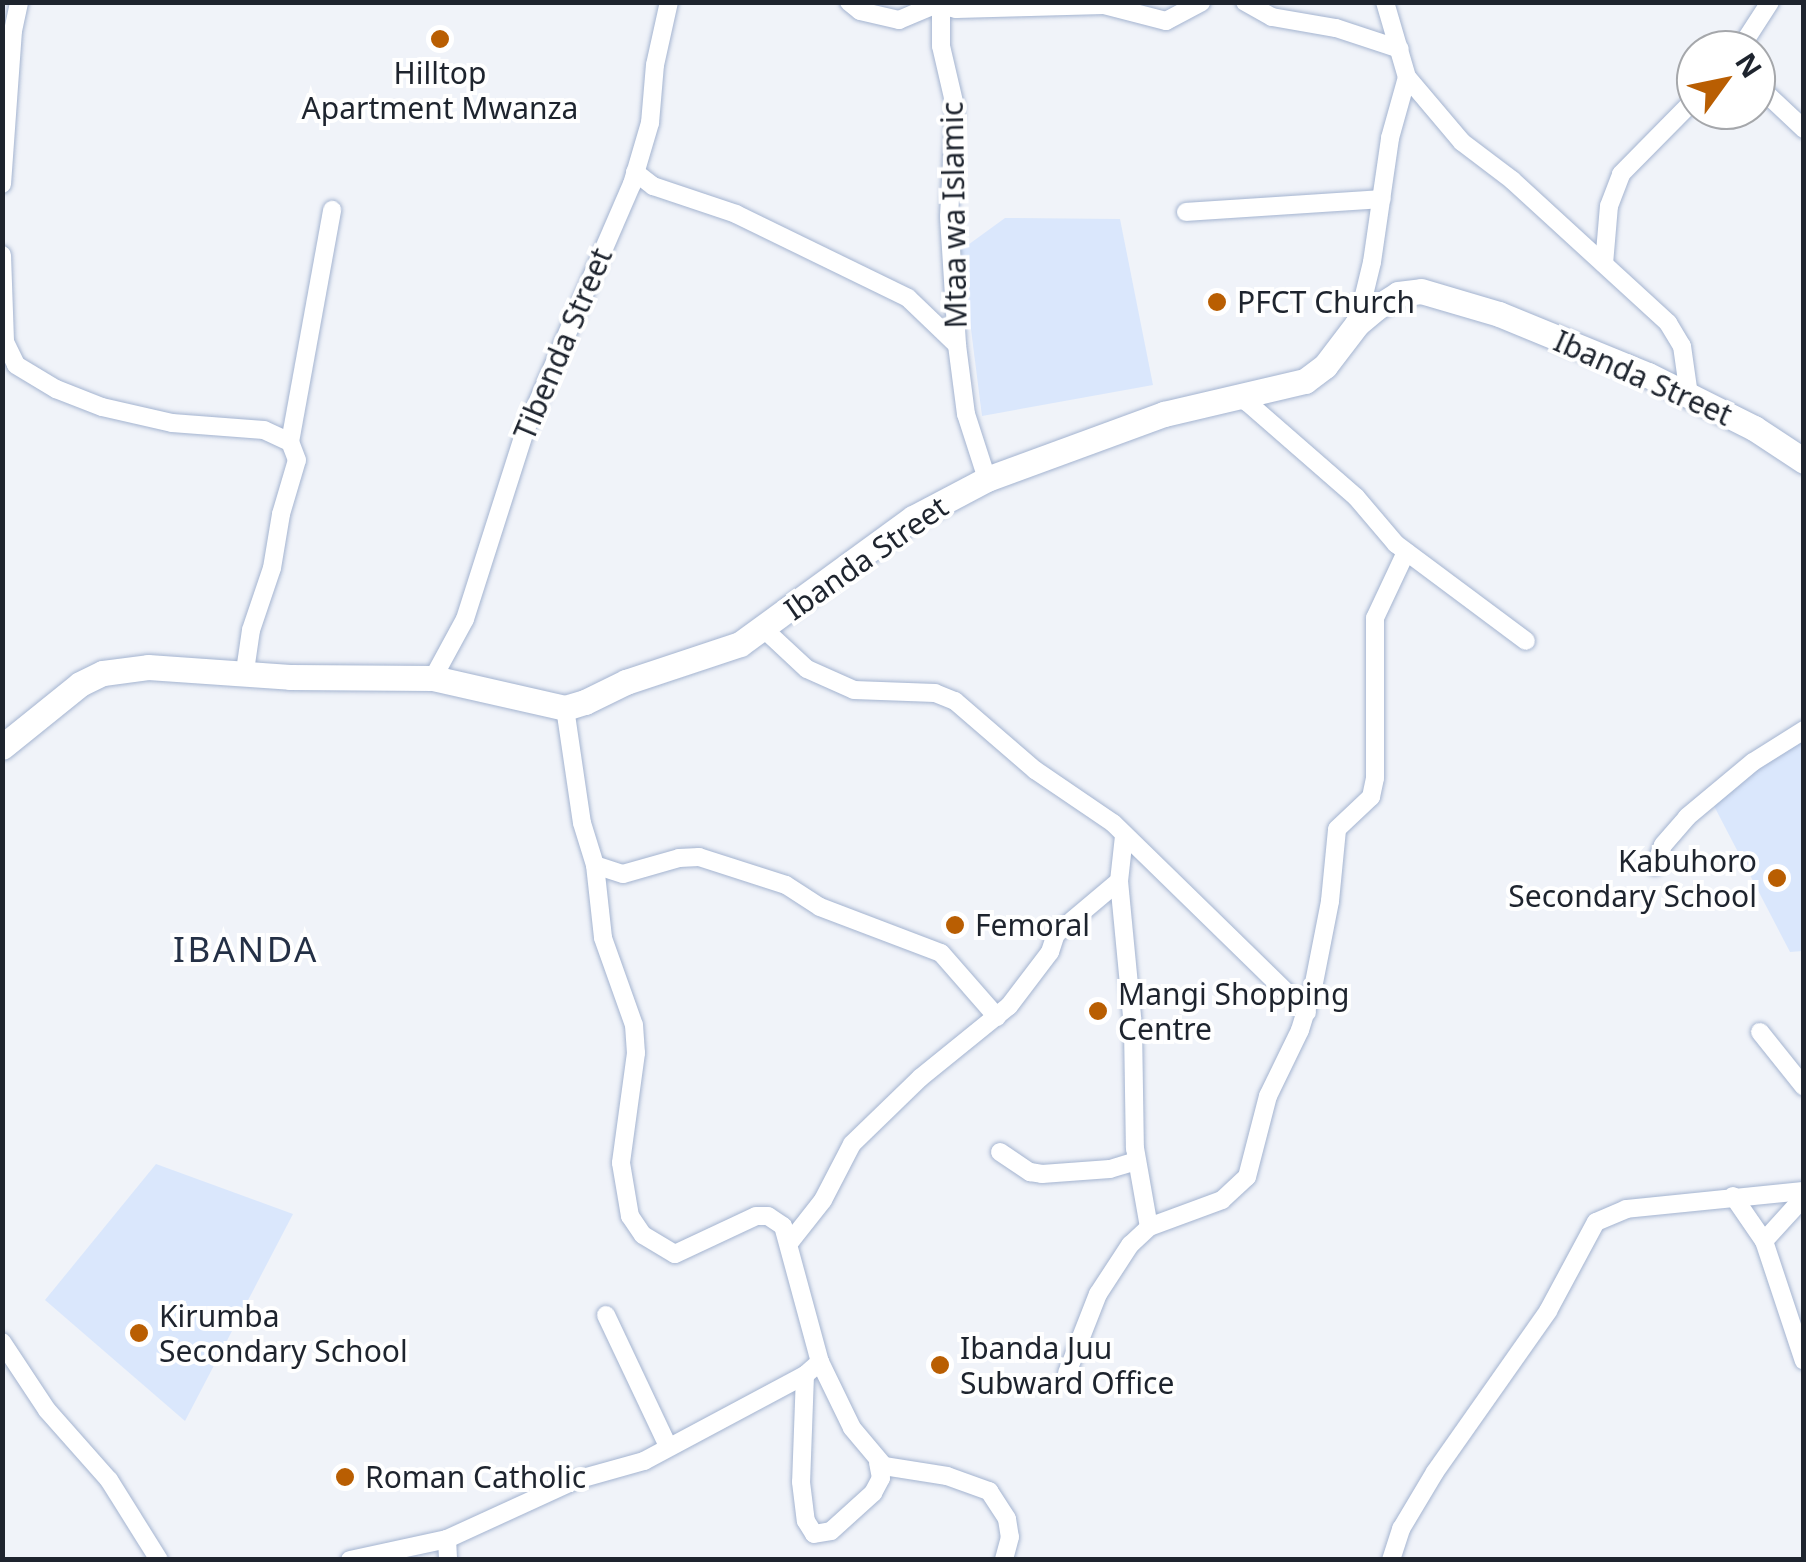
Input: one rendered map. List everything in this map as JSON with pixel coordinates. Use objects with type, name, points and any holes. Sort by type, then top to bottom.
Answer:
[{"type":"street","points":[[2,184],[13,31],[19,2]]},
{"type":"street","name":"Tibenda Street","points":[[433,678],[466,620],[525,431],[635,172],[650,123],[655,65],[670,2]]},
{"type":"street","points":[[849,2],[860,11],[899,20],[934,5],[1104,5],[1166,21],[1201,2]]},
{"type":"street","points":[[1244,2],[1272,17],[1336,28],[1400,49]]},
{"type":"street","points":[[1385,2],[1407,77],[1462,142],[1512,180],[1676,334],[1689,395]]},
{"type":"street","points":[[1752,30],[1770,2]]},
{"type":"street","name":"Mtaa wa Islamic","points":[[934,5],[955,106],[948,217],[957,345],[966,414],[987,480]]},
{"type":"street","points":[[1356,324],[1382,199],[1390,138],[1407,77]]},
{"type":"street","points":[[1776,102],[1804,128]]},
{"type":"street","points":[[1604,264],[1609,206],[1621,174],[1676,118]]},
{"type":"street","points":[[635,172],[654,186],[736,214],[908,298],[957,345]]},
{"type":"street","points":[[1186,212],[1382,199]]},
{"type":"street","points":[[246,670],[251,630],[272,568],[297,460],[290,442],[332,210]]},
{"type":"street","points":[[2,255],[9,371],[102,407],[172,423],[264,430],[290,442]]},
{"type":"street","name":"Ibanda Street","points":[[565,708],[626,682],[713,656],[765,630],[913,518],[987,480],[1164,414],[1305,381],[1341,348],[1356,324],[1398,294],[1422,290],[1499,314],[1689,395],[1754,428],[1804,460]]},
{"type":"street","points":[[1244,394],[1247,402],[1356,497],[1406,552],[1526,641]]},
{"type":"street","points":[[1067,1373],[1110,1270],[1149,1227],[1222,1200],[1247,1177],[1268,1096],[1307,1012],[1324,936],[1337,829],[1371,797],[1375,778],[1375,618],[1406,552]]},
{"type":"street","points":[[765,630],[806,670],[854,690],[935,693],[955,701],[1185,889],[1307,1012]]},
{"type":"street","points":[[2,746],[80,684],[103,673],[184,666],[290,677],[433,678],[565,708],[608,962],[634,1025],[636,1053],[621,1163],[630,1216],[643,1235],[676,1254],[756,1216],[776,1220],[790,1242],[820,1362],[833,1395],[878,1462],[881,1478],[873,1492],[831,1531],[814,1534],[806,1521],[801,1482],[805,1375]]},
{"type":"street","points":[[1655,866],[1663,845],[1687,817],[1753,762],[1804,730]]},
{"type":"street","points":[[1124,836],[1120,881],[1134,1027],[1137,1161],[1149,1227]]},
{"type":"street","points":[[594,865],[623,874],[679,858],[699,857],[786,885],[820,907],[941,953],[997,1016]]},
{"type":"street","points":[[790,1242],[823,1200],[852,1144],[920,1078],[997,1016],[1036,972],[1056,934],[1120,881]]},
{"type":"street","points":[[1760,1032],[1804,1088]]},
{"type":"street","points":[[1000,1152],[1030,1172],[1042,1174],[1110,1169],[1137,1161]]},
{"type":"street","points":[[1391,1560],[1401,1529],[1435,1472],[1548,1312],[1596,1222],[1626,1208],[1733,1196],[1804,1194]]},
{"type":"street","points":[[1764,1241],[1804,1194]]},
{"type":"street","points":[[1733,1196],[1764,1241],[1804,1361]]},
{"type":"street","points":[[606,1315],[668,1446]]},
{"type":"street","points":[[2,1342],[12,1377],[109,1480],[159,1560]]},
{"type":"street","points":[[350,1560],[447,1539],[576,1480],[619,1471],[805,1375],[820,1362]]},
{"type":"street","points":[[878,1462],[897,1470],[966,1481],[990,1492],[1000,1504],[1010,1537],[1004,1560]]},
{"type":"street","points":[[447,1539],[448,1560]]},
{"type":"shaded area","points":[[1005,218],[1120,219],[1153,385],[982,416],[961,250]]},
{"type":"shaded area","name":"Kabuhoro Secondary School","points":[[1803,734],[1803,951],[1790,952],[1713,804]]},
{"type":"shaded area","points":[[156,1164],[293,1214],[185,1421],[45,1300]]},
{"type":"place","name":"Hilltop Apartment Mwanza","points":[[440,39]]},
{"type":"place","name":"PFCT Church","points":[[1217,302]]},
{"type":"place","name":"Kabuhoro Secondary School","points":[[1777,878]]},
{"type":"place","name":"Femoral","points":[[955,925]]},
{"type":"place","name":"Mangi Shopping Centre","points":[[1098,1011]]},
{"type":"place","name":"Kirumba Secondary School","points":[[139,1333]]},
{"type":"place","name":"Ibanda Juu Subward Office","points":[[940,1365]]},
{"type":"place","name":"Roman Catholic","points":[[345,1477]]},
{"type":"district","name":"IBANDA","points":[[246,949]]}]
